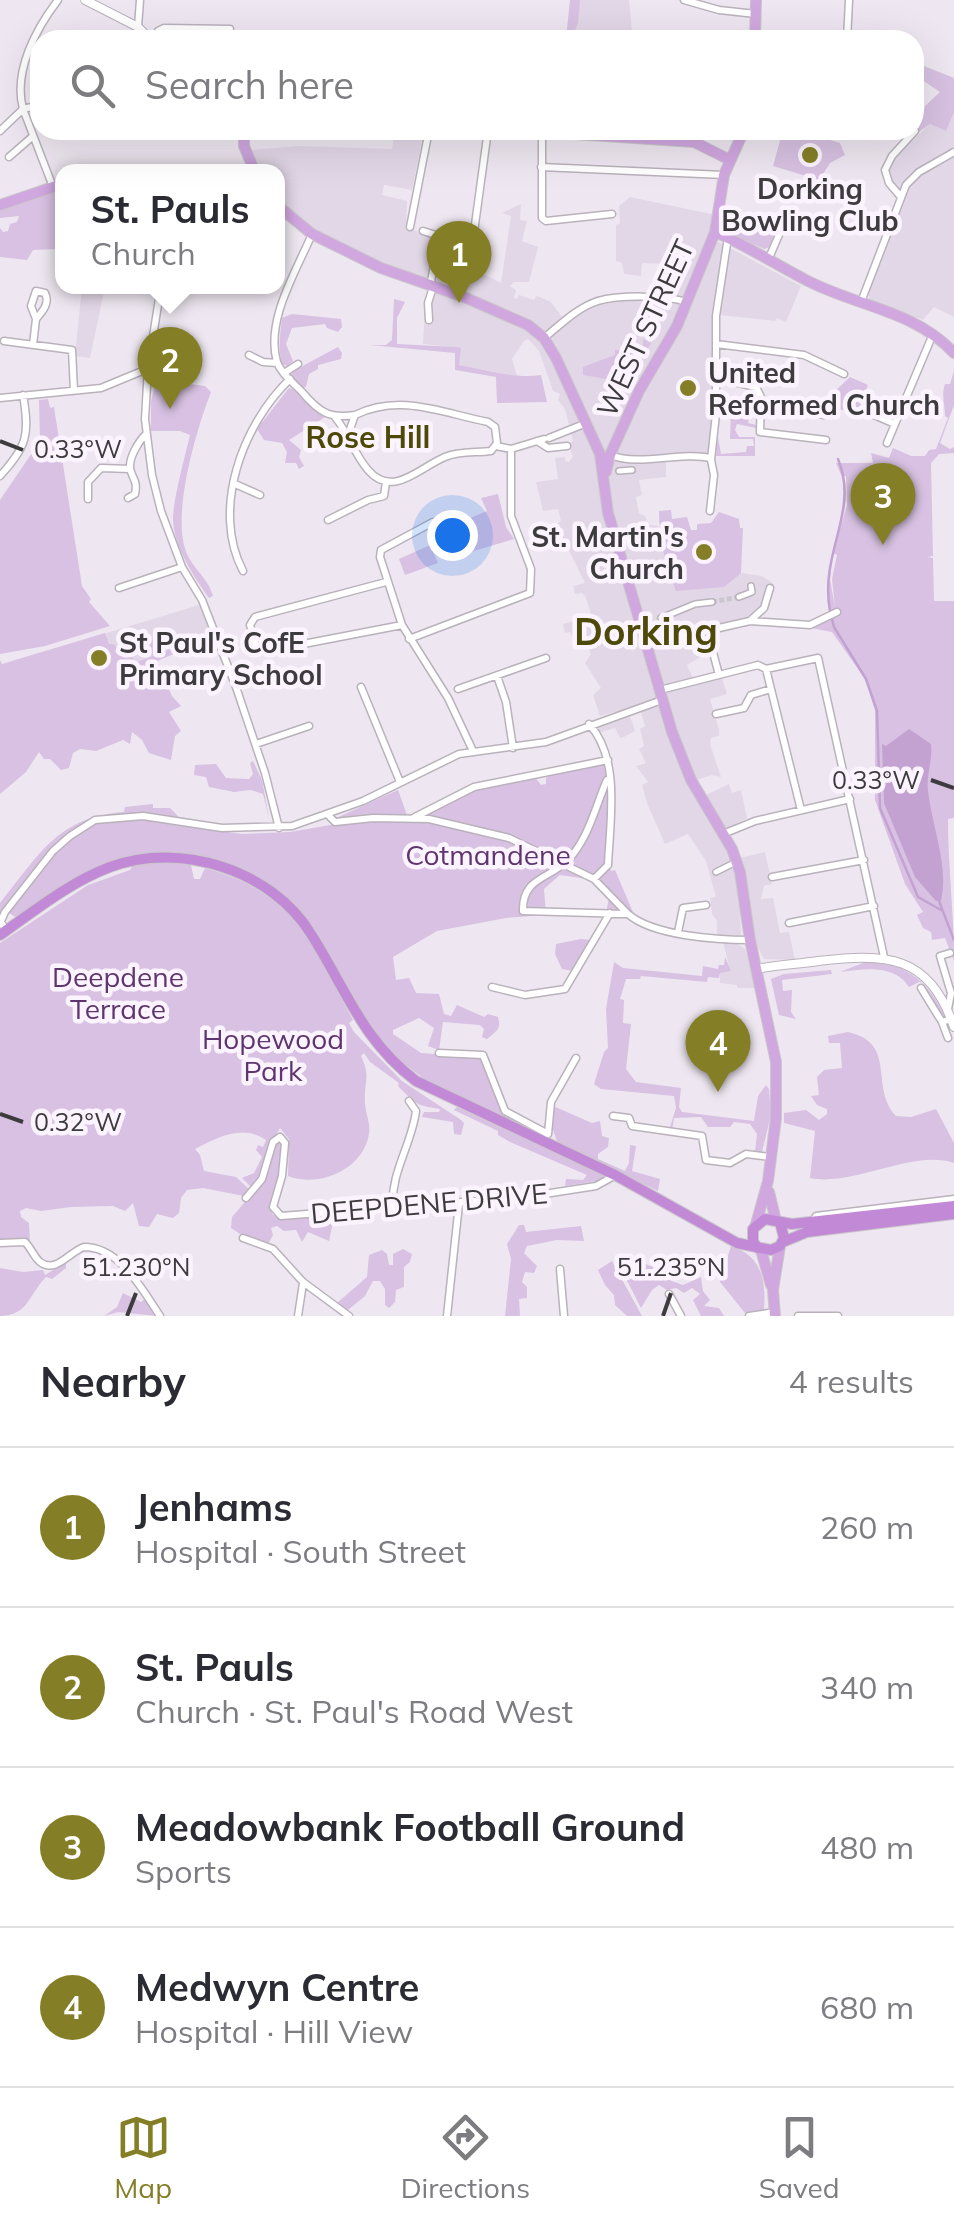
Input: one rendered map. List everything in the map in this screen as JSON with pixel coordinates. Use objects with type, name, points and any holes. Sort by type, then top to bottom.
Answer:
[{"type":"highway","points":[[2,928],[71,887],[124,862],[175,858],[233,870],[270,890],[299,916],[361,1024],[403,1070],[444,1096],[549,1140],[730,1240],[760,1249],[806,1232],[954,1214]]},
{"type":"highway","points":[[711,1227],[738,1234],[765,1219],[813,1222],[954,1203]]},
{"type":"highway","points":[[778,1222],[784,1232],[781,1244]]},
{"type":"highway","points":[[754,1226],[753,1242],[760,1249]]},
{"type":"main road","points":[[755,30],[756,0]]},
{"type":"main road","points":[[667,140],[694,142],[730,160]]},
{"type":"main road","name":"WEST STREET","points":[[610,472],[610,455],[639,392],[670,341],[715,232],[724,175],[739,140]]},
{"type":"main road","points":[[0,206],[55,187]]},
{"type":"main road","points":[[285,212],[312,234],[395,274],[521,322],[544,338],[610,472],[608,512],[662,695],[691,780],[737,862],[776,1062],[776,1107],[768,1181],[754,1226]]},
{"type":"main road","points":[[715,232],[809,282],[921,325],[954,354]]},
{"type":"main road","name":"WEST STREET","points":[[596,446],[610,455]]},
{"type":"main road","points":[[768,1181],[778,1222]]},
{"type":"main road","points":[[773,1290],[781,1244]]},
{"type":"main road","points":[[760,1249],[773,1290],[775,1314]]},
{"type":"street","points":[[39,30],[58,0]]},
{"type":"street","points":[[85,0],[141,30]]},
{"type":"street","points":[[138,27],[140,0]]},
{"type":"street","points":[[684,0],[718,10],[756,14]]},
{"type":"street","points":[[848,30],[849,0]]},
{"type":"street","points":[[160,30],[230,29]]},
{"type":"street","points":[[30,48],[21,88],[30,131]]},
{"type":"street","points":[[0,131],[23,109],[30,107]]},
{"type":"street","points":[[10,157],[30,139]]},
{"type":"street","points":[[34,140],[55,180]]},
{"type":"street","points":[[410,227],[426,140]]},
{"type":"street","points":[[472,270],[487,140]]},
{"type":"street","points":[[542,140],[540,213],[546,221],[612,214]]},
{"type":"street","points":[[900,197],[885,170],[907,140]]},
{"type":"street","points":[[861,302],[900,197],[911,178],[954,152]]},
{"type":"street","points":[[541,167],[724,175]]},
{"type":"street","points":[[769,258],[788,214]]},
{"type":"street","points":[[423,231],[439,236]]},
{"type":"street","points":[[428,320],[439,236],[445,232],[474,232]]},
{"type":"street","points":[[285,293],[312,234]]},
{"type":"street","points":[[710,511],[716,429],[716,316],[728,238]]},
{"type":"street","points":[[160,294],[148,368],[146,434],[161,511],[182,567],[196,586],[212,624],[256,744],[278,828]]},
{"type":"street","points":[[284,294],[277,335],[278,363],[314,408],[335,418],[348,433],[365,467],[375,477],[386,482],[410,478],[450,455],[492,451],[496,446],[496,427],[488,422],[418,404],[382,406],[335,418]]},
{"type":"street","points":[[544,338],[594,302],[668,297],[686,302]]},
{"type":"street","points":[[32,345],[36,319]]},
{"type":"street","points":[[886,443],[934,333]]},
{"type":"street","points":[[4,341],[72,350],[74,391]]},
{"type":"street","points":[[716,344],[804,355],[844,374]]},
{"type":"street","points":[[249,355],[278,363]]},
{"type":"street","points":[[243,572],[231,545],[234,484],[256,423],[298,364]]},
{"type":"street","points":[[0,398],[102,388],[148,368]]},
{"type":"street","points":[[716,378],[756,386],[761,403],[760,432],[826,440]]},
{"type":"street","points":[[0,476],[25,444],[28,422],[24,395]]},
{"type":"street","points":[[761,403],[824,415]]},
{"type":"street","points":[[865,411],[895,424]]},
{"type":"street","points":[[348,433],[356,415]]},
{"type":"street","points":[[496,446],[510,448],[584,424]]},
{"type":"street","points":[[130,469],[138,444],[146,434]]},
{"type":"street","points":[[543,439],[548,448],[568,446]]},
{"type":"street","points":[[409,639],[530,592],[531,569],[510,516],[510,448]]},
{"type":"street","points":[[610,455],[624,460],[686,455],[712,458]]},
{"type":"street","points":[[88,500],[88,482],[101,468],[130,469]]},
{"type":"street","points":[[128,498],[138,488],[130,469]]},
{"type":"street","points":[[610,472],[632,470]]},
{"type":"street","points":[[328,520],[384,496],[386,482]]},
{"type":"street","points":[[234,484],[260,496]]},
{"type":"street","points":[[433,522],[381,550],[386,582],[409,639],[448,698],[472,752]]},
{"type":"street","points":[[119,588],[182,567]]},
{"type":"street","points":[[386,582],[253,618],[250,625],[256,646],[267,651],[402,625]]},
{"type":"street","points":[[739,597],[752,592],[751,586]]},
{"type":"street","points":[[750,621],[764,608],[770,588]]},
{"type":"street","points":[[661,618],[695,604],[712,602]]},
{"type":"street","points":[[648,644],[750,621],[808,625],[833,613]]},
{"type":"street","points":[[710,641],[719,676]]},
{"type":"street","points":[[458,690],[546,658]]},
{"type":"street","points":[[2,928],[4,912],[42,864],[70,836],[96,820],[143,816],[222,828],[278,828],[328,815],[437,763],[472,752],[559,738],[662,695],[758,664],[766,669],[818,658],[884,957]]},
{"type":"street","points":[[766,669],[801,810]]},
{"type":"street","points":[[498,676],[513,748]]},
{"type":"street","points":[[361,687],[400,782]]},
{"type":"street","points":[[716,714],[744,708],[751,695],[771,689]]},
{"type":"street","points":[[589,724],[608,760],[608,865],[594,879]]},
{"type":"street","points":[[256,744],[309,726]]},
{"type":"street","points":[[414,818],[474,787],[608,760]]},
{"type":"street","points":[[607,780],[588,828],[565,863],[529,887],[522,907],[525,913],[628,914]]},
{"type":"street","points":[[723,834],[755,821],[850,799]]},
{"type":"street","points":[[328,815],[336,822],[414,818],[443,821],[496,834],[594,879],[628,914],[644,924],[708,938],[750,940]]},
{"type":"street","points":[[772,877],[864,860]]},
{"type":"street","points":[[716,872],[737,862]]},
{"type":"street","points":[[678,932],[683,908],[706,904]]},
{"type":"street","points":[[788,924],[874,906]]},
{"type":"street","points":[[492,987],[534,995],[566,988],[610,913]]},
{"type":"street","points":[[948,1038],[951,994],[940,956],[950,953]]},
{"type":"street","points":[[756,968],[884,957],[905,963],[931,983],[950,1018]]},
{"type":"street","points":[[920,988],[950,1018]]},
{"type":"street","points":[[440,1053],[483,1055],[509,1116],[549,1140],[551,1102],[576,1058]]},
{"type":"street","points":[[393,1208],[396,1173],[415,1120],[416,1110],[408,1101]]},
{"type":"street","points":[[613,1116],[630,1118],[632,1126],[702,1136],[706,1160],[730,1163],[746,1154],[770,1158]]},
{"type":"street","name":"DEEPDENE DRIVE","points":[[246,1198],[262,1179],[273,1142],[280,1137],[285,1147],[282,1176],[273,1202],[276,1214],[459,1204],[596,1186],[614,1176]]},
{"type":"street","points":[[448,1316],[459,1204]]},
{"type":"street","points":[[242,1238],[274,1250],[303,1282],[349,1316]]},
{"type":"street","points":[[0,1244],[25,1242],[36,1259],[55,1266],[84,1248],[104,1252],[136,1279],[160,1316]]},
{"type":"street","points":[[560,1269],[564,1316]]},
{"type":"street","points":[[298,1316],[303,1282]]},
{"type":"street","points":[[668,1294],[681,1316]]},
{"type":"street","points":[[749,1316],[775,1314]]},
{"type":"street","points":[[798,1316],[838,1316]]},
{"type":"shaded area","points":[[570,0],[629,0],[632,30],[568,30]]},
{"type":"shaded area","points":[[954,114],[954,317],[934,307],[923,320],[870,300],[868,293],[901,200],[894,197],[898,187],[890,179],[891,161],[913,140],[924,140],[924,130],[930,124],[946,130]]},
{"type":"shaded area","points":[[393,140],[422,140],[412,190],[384,185],[382,195],[407,201],[406,227],[432,238],[433,255],[455,259],[501,283],[511,216],[502,213],[521,204],[520,220],[527,221],[522,241],[538,247],[529,282],[514,282],[510,286],[516,290],[514,298],[540,297],[551,302],[562,317],[596,296],[669,294],[671,264],[642,263],[641,276],[624,274],[622,263],[616,261],[619,206],[630,197],[716,215],[711,238],[801,286],[786,322],[777,318],[775,321],[719,315],[711,455],[666,458],[666,477],[639,480],[642,495],[636,497],[639,513],[647,520],[642,524],[658,526],[661,549],[724,584],[741,573],[762,576],[774,584],[763,615],[750,625],[705,637],[702,656],[687,665],[696,685],[722,678],[727,694],[710,699],[719,736],[711,738],[710,744],[721,777],[712,775],[693,781],[664,696],[629,713],[635,731],[624,737],[620,738],[615,728],[599,733],[595,727],[617,715],[614,712],[600,716],[593,695],[601,688],[585,663],[591,654],[581,633],[572,637],[570,632],[565,633],[563,624],[591,613],[585,596],[575,594],[573,586],[585,583],[556,524],[561,521],[558,509],[543,511],[536,482],[558,479],[555,458],[565,457],[569,462],[573,456],[567,444],[573,441],[565,409],[558,400],[560,394],[553,391],[539,351],[528,339],[524,341],[512,359],[517,376],[458,365],[460,348],[423,344],[431,283],[390,269],[293,220],[285,209],[285,164],[258,164],[252,150],[299,146],[392,149]]},
{"type":"shaded area","points":[[81,294],[104,294],[90,358],[75,356]]},
{"type":"shaded area","name":"St Paul's CofE Primary School","points":[[199,605],[213,639],[157,660],[167,686],[34,655]]},
{"type":"shaded area","points":[[659,703],[733,864],[739,888],[741,935],[717,936],[710,898],[716,897],[706,861],[688,834],[665,844],[647,803],[642,785],[648,782],[636,766],[646,763],[639,749],[644,746],[640,729],[645,726],[640,710]]},
{"type":"shaded area","points":[[909,729],[931,744],[928,791],[941,860],[941,901],[936,901],[915,877],[884,803],[882,744],[886,746]]},
{"type":"shaded area","points":[[729,784],[732,793],[741,790],[747,818],[725,829],[702,797]]},
{"type":"shaded area","points":[[765,852],[772,884],[764,886],[761,899],[773,898],[780,933],[789,932],[795,960],[764,959],[757,946],[740,858]]},
{"type":"shaded area","points":[[723,942],[745,949],[756,988],[720,983],[720,972],[730,970]]},
{"type":"green space","points":[[570,0],[580,0],[575,30],[567,30]]},
{"type":"green space","points":[[924,66],[954,78],[954,113],[946,131],[930,124],[924,128],[925,106],[940,92],[924,81]]},
{"type":"green space","name":"Dorking Bowling Club","points":[[780,140],[830,140],[840,143],[845,155],[830,163],[819,180],[773,166]]},
{"type":"green space","points":[[55,188],[55,249],[33,250],[27,260],[0,257],[0,228],[8,231],[19,216],[0,218],[0,207]]},
{"type":"green space","points":[[723,216],[750,222],[752,218],[778,228],[770,247],[764,249],[738,237]]},
{"type":"green space","points":[[394,299],[405,302],[397,318],[397,344],[461,348],[459,365],[511,375],[541,375],[547,402],[497,403],[496,377],[455,370],[455,353],[370,345],[386,345],[392,340]]},
{"type":"green space","points":[[292,314],[341,319],[342,327],[338,332],[325,324],[292,328],[286,344],[293,361],[287,366],[281,358],[282,318]]},
{"type":"green space","points":[[643,339],[651,343],[642,359],[619,352],[613,380],[583,375],[583,367],[615,355],[615,350],[643,349]]},
{"type":"green space","points":[[338,347],[341,359],[318,365],[309,374],[306,387],[301,388],[291,375],[295,370]]},
{"type":"green space","points":[[954,371],[954,405],[940,443],[950,449],[954,447],[954,453],[939,454],[931,463],[933,556],[927,557],[933,558],[934,601],[954,601],[954,818],[948,819],[954,961],[945,938],[932,940],[931,932],[923,928],[917,915],[923,912],[905,884],[875,800],[875,710],[865,679],[832,632],[811,628],[830,617],[828,577],[832,557],[830,580],[835,607],[832,579],[837,555],[833,553],[847,505],[846,476],[842,477],[836,463],[873,463],[871,453],[889,458],[893,448],[911,456],[925,456],[936,449],[948,418],[944,388],[950,384]]},
{"type":"green space","points":[[850,377],[868,385],[858,411],[830,409],[835,391]]},
{"type":"green space","points":[[156,380],[205,386],[211,392],[187,475],[182,522],[183,542],[208,585],[213,596],[209,598],[191,571],[174,530],[177,490],[190,435],[151,431]]},
{"type":"green space","points":[[289,388],[299,392],[325,417],[289,440],[301,450],[299,457],[304,466],[299,469],[296,463],[285,463],[287,452],[282,443],[264,440],[257,429]]},
{"type":"green space","points":[[48,399],[50,408],[54,407],[82,586],[91,599],[89,602],[110,626],[45,646],[0,654],[0,500],[40,441],[39,400]]},
{"type":"green space","points":[[731,410],[750,414],[748,423],[756,425],[737,424],[735,430],[739,437],[755,437],[755,456],[716,456],[718,437],[721,454],[746,452],[747,446],[754,446],[753,439],[730,439]]},
{"type":"green space","points":[[498,494],[506,527],[514,539],[447,559],[444,551],[457,545],[444,515],[451,511],[458,523],[487,511],[481,498]]},
{"type":"green space","points":[[671,510],[672,519],[687,517],[691,530],[697,530],[697,524],[711,523],[719,512],[739,519],[743,528],[741,573],[724,587],[676,591],[663,551],[659,522],[659,511]]},
{"type":"green space","points":[[430,545],[438,563],[405,575],[399,559]]},
{"type":"green space","points":[[105,633],[109,644],[119,651],[134,647],[135,663],[153,656],[148,641],[170,633],[172,638],[176,637],[181,651],[157,661],[172,696],[181,706],[169,712],[181,731],[175,736],[171,760],[149,753],[132,732],[130,744],[123,740],[96,751],[80,749],[73,753],[69,768],[61,770],[39,752],[26,772],[0,794],[0,660],[2,664]]},
{"type":"green space","points":[[253,761],[262,780],[269,818],[263,794],[209,787],[206,777],[194,775],[195,765],[216,764],[226,778],[249,779]]},
{"type":"green space","name":"Cotmandene","points":[[602,764],[607,770],[607,862],[611,871],[615,870],[633,912],[607,909],[609,896],[587,879],[560,875],[544,889],[546,915],[437,931],[393,957],[396,980],[409,978],[416,993],[439,994],[444,1014],[451,1016],[457,1005],[484,1017],[498,1017],[499,1025],[487,1039],[482,1037],[484,1029],[480,1025],[443,1022],[439,1050],[428,1046],[434,1028],[419,1018],[393,1030],[393,1034],[421,1053],[482,1058],[506,1116],[545,1137],[434,1086],[399,1060],[365,1022],[300,912],[226,864],[128,858],[17,918],[4,910],[0,916],[0,903],[52,841],[82,822],[124,812],[125,807],[153,804],[153,808],[170,808],[179,817],[170,816],[169,824],[242,834],[290,832],[336,824],[336,818],[398,790],[407,815],[423,815],[469,790],[535,777],[541,785],[546,784],[551,773]]},
{"type":"green space","points":[[133,865],[191,865],[194,879],[200,879],[205,868],[236,879],[261,891],[281,907],[325,967],[353,1020],[349,1023],[354,1032],[402,1081],[461,1120],[461,1135],[454,1134],[453,1122],[422,1117],[424,1112],[440,1109],[412,1100],[399,1083],[364,1053],[361,1056],[366,1074],[369,1134],[358,1157],[338,1173],[313,1180],[288,1176],[289,1139],[280,1128],[252,1188],[242,1178],[254,1173],[262,1157],[256,1150],[266,1140],[248,1133],[230,1134],[195,1149],[204,1171],[236,1177],[250,1190],[244,1196],[203,1188],[187,1190],[181,1198],[179,1213],[173,1218],[157,1214],[149,1227],[139,1226],[133,1203],[125,1211],[113,1206],[41,1211],[26,1208],[20,1211],[29,1223],[30,1243],[0,1242],[0,943],[88,885],[130,870]]},
{"type":"green space","points":[[591,940],[573,971],[562,969],[555,954],[556,944]]},
{"type":"green space","points":[[725,957],[731,971],[720,973],[719,978],[708,977],[707,982],[641,976],[626,979],[620,999],[624,1000],[623,1023],[631,1024],[626,1069],[636,1082],[681,1088],[682,1112],[754,1121],[758,1096],[766,1085],[771,1115],[762,1152],[755,1152],[757,1134],[750,1124],[734,1122],[730,1127],[708,1127],[701,1117],[674,1118],[669,1130],[676,1108],[674,1096],[601,1089],[594,1084],[608,1048],[606,1009],[614,962],[623,968],[702,976],[703,966],[718,969],[724,965]]},
{"type":"green space","points":[[868,961],[897,967],[920,981],[909,987],[887,971],[840,972]]},
{"type":"green space","points":[[831,970],[832,974],[782,980],[783,991],[792,990],[791,1012],[796,1019],[779,1015],[771,979],[784,974]]},
{"type":"green space","points":[[922,983],[937,1002],[950,1029],[948,1030]]},
{"type":"green space","points":[[848,1032],[873,1046],[888,1105],[896,1116],[911,1117],[936,1109],[954,1143],[954,1163],[920,1161],[845,1177],[810,1178],[815,1131],[784,1123],[784,1113],[806,1110],[819,1120],[827,1114],[827,1109],[817,1105],[811,1096],[819,1095],[817,1077],[824,1070],[842,1068],[840,1043],[829,1043],[828,1036]]},
{"type":"green space","points":[[553,1106],[592,1123],[600,1121],[602,1136],[609,1138],[608,1147],[598,1154],[598,1159],[625,1171],[630,1145],[636,1146],[632,1171],[660,1179],[658,1191],[558,1144],[551,1124]]},
{"type":"green space","points":[[457,1107],[603,1175],[603,1180],[565,1186],[566,1179],[583,1180],[587,1175],[510,1142],[498,1131],[454,1110]]},
{"type":"green space","points":[[276,1141],[282,1141],[281,1175],[271,1201],[272,1214],[277,1218],[334,1217],[329,1241],[308,1232],[302,1242],[296,1230],[284,1231],[277,1226],[271,1228],[273,1235],[268,1244],[231,1228],[232,1217],[266,1177]]},
{"type":"green space","points":[[519,1225],[524,1225],[526,1232],[581,1226],[584,1241],[557,1240],[527,1246],[524,1253],[537,1266],[534,1273],[525,1272],[522,1282],[527,1287],[527,1298],[519,1299],[520,1316],[505,1316],[511,1259],[507,1244]]},
{"type":"green space","points":[[731,1246],[750,1256],[760,1270],[764,1310],[745,1313],[720,1282]]},
{"type":"green space","points":[[403,1249],[412,1254],[404,1267],[404,1287],[396,1290],[395,1302],[389,1308],[380,1281],[373,1281],[365,1296],[348,1310],[337,1303],[367,1277],[369,1255],[382,1250],[389,1265],[393,1265],[393,1254]]},
{"type":"green space","points":[[623,1257],[642,1269],[645,1264],[653,1267],[652,1274],[683,1285],[701,1277],[703,1291],[710,1300],[704,1306],[719,1308],[724,1316],[701,1316],[693,1300],[700,1294],[692,1288],[684,1293],[659,1285],[641,1308],[616,1259]]},
{"type":"green space","points":[[612,1261],[642,1316],[627,1316],[615,1305],[614,1295],[598,1270]]},
{"type":"green space","points":[[66,1262],[66,1268],[52,1279],[46,1277],[22,1308],[0,1316],[0,1268],[43,1270],[45,1275]]},
{"type":"green space","points":[[123,1293],[141,1302],[146,1298],[157,1316],[118,1312],[104,1316],[117,1307]]},
{"type":"waterway","points":[[830,611],[830,570],[844,497],[838,459]]},
{"type":"waterway","points":[[832,619],[866,679],[877,711],[880,808],[918,897],[941,910]]},
{"type":"waterway","points":[[939,901],[954,940]]},
{"type":"tunnel","points":[[712,602],[739,597]]},
{"type":"place","name":"Dorking Bowling Club","points":[[810,155]]},
{"type":"place","name":"Jenhams","points":[[459,303]]},
{"type":"place","name":"United Reformed Church","points":[[688,388]]},
{"type":"place","name":"St. Pauls","points":[[170,409]]},
{"type":"place","name":"Meadowbank Football Ground","points":[[883,545]]},
{"type":"place","name":"St. Martin's Church","points":[[704,552]]},
{"type":"place","name":"St Paul's CofE Primary School","points":[[99,658]]},
{"type":"place","name":"Medwyn Centre","points":[[718,1092]]},
{"type":"district","name":"Rose Hill","points":[[368,437]]},
{"type":"district","name":"Dorking","points":[[646,631]]},
{"type":"park label","name":"Deepdene Terrace","points":[[118,992]]},
{"type":"park label","name":"Hopewood Park","points":[[273,1054]]}]
